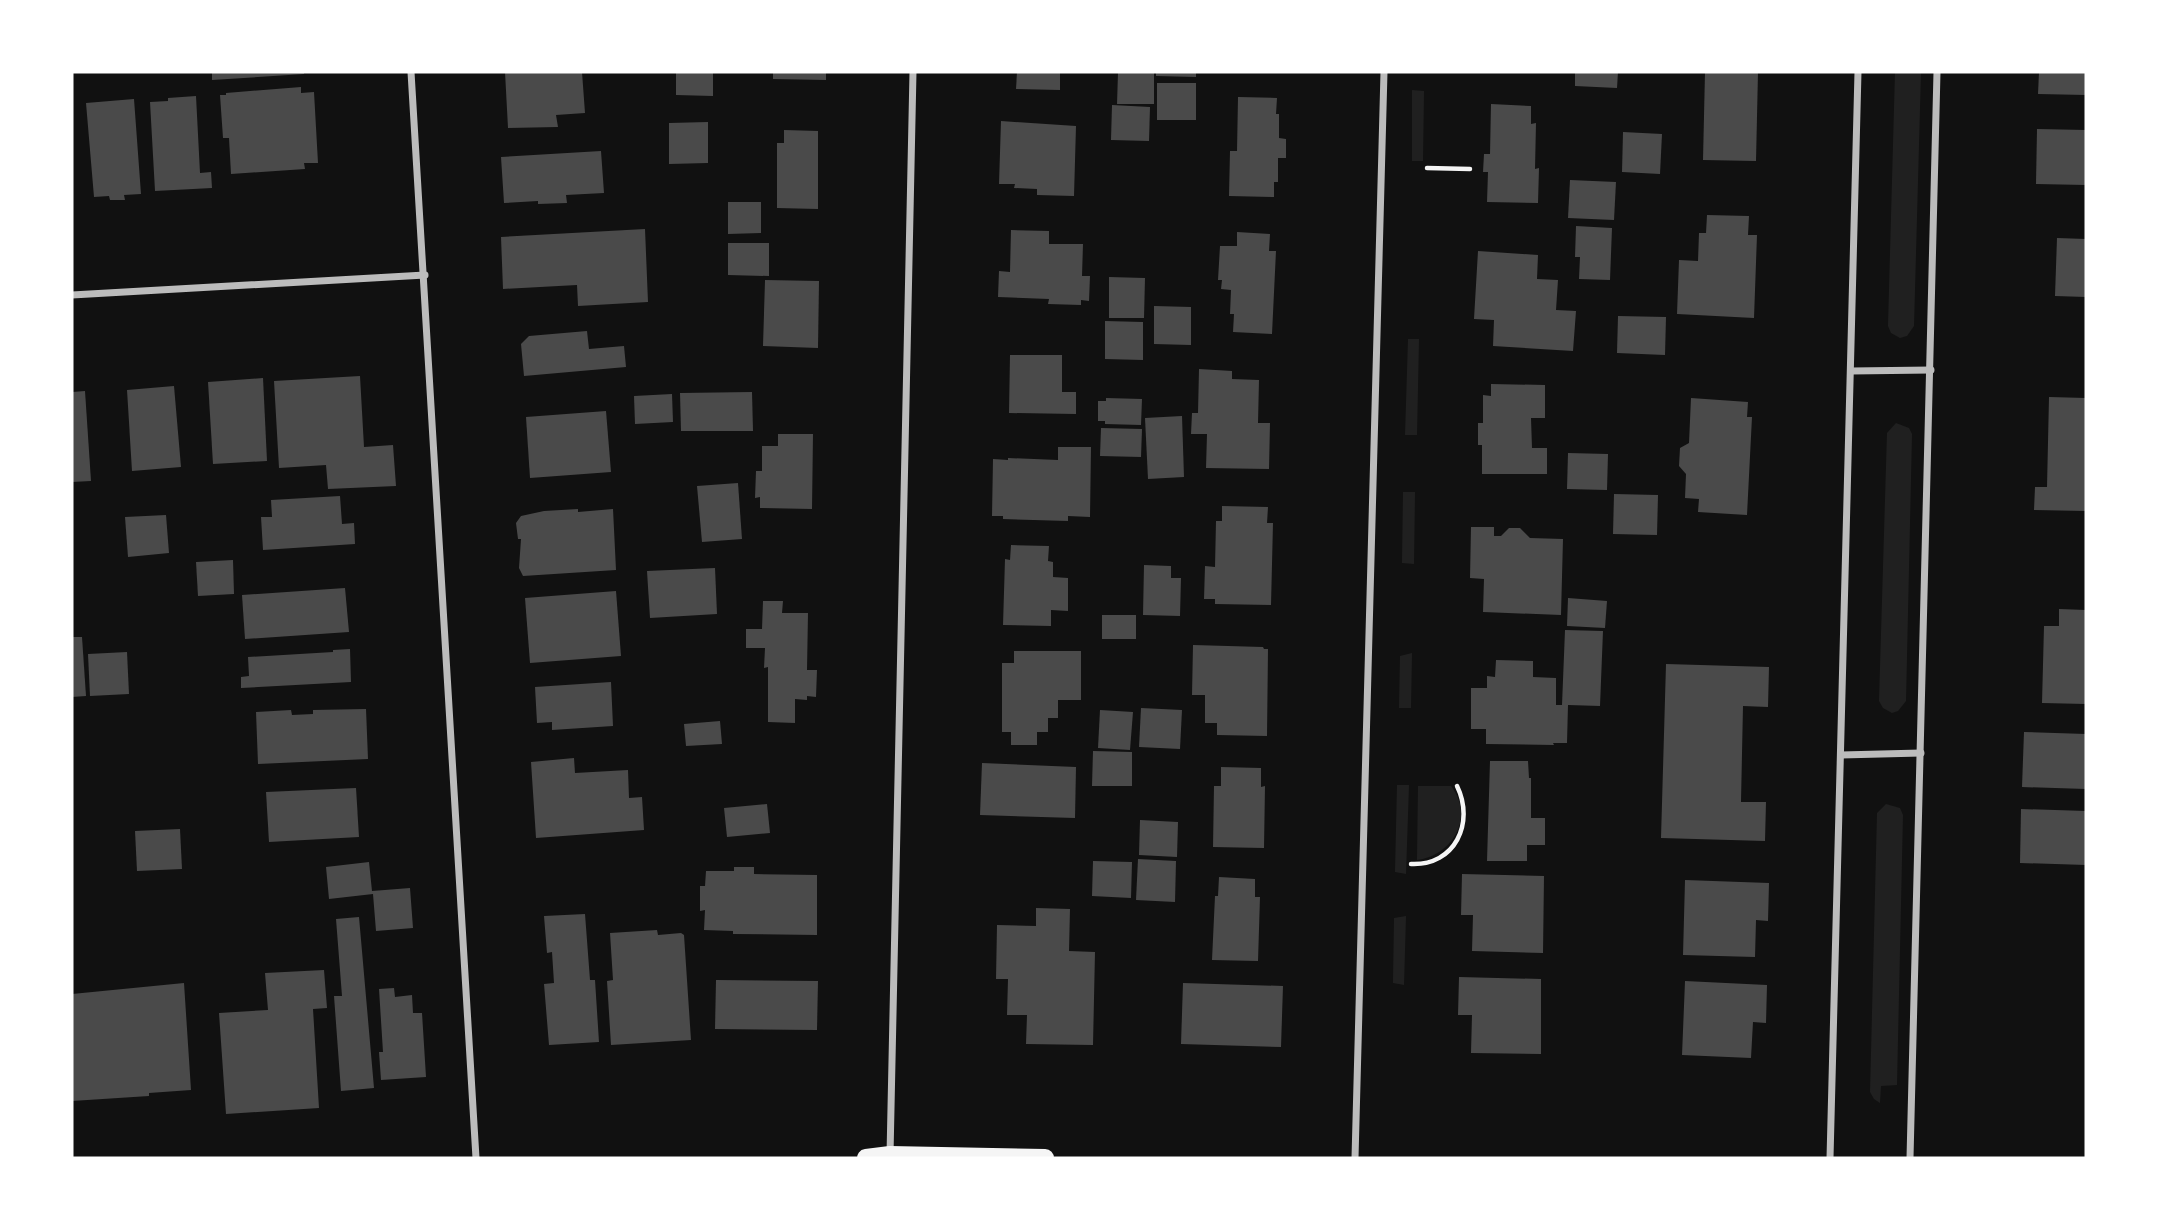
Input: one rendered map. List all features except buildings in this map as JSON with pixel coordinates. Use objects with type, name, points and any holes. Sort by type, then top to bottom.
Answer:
[{"type":"main road","points":[[866,1158],[890,1155],[1045,1158]]},
{"type":"street","points":[[411,72],[476,1158]]},
{"type":"street","points":[[890,1155],[913,72]]},
{"type":"street","points":[[1354,1158],[1384,72]]},
{"type":"street","points":[[1830,1158],[1858,72]]},
{"type":"street","points":[[1910,1158],[1937,72]]},
{"type":"street","points":[[72,295],[425,275]]},
{"type":"street","points":[[1851,371],[1931,370]]},
{"type":"street","points":[[1841,755],[1921,753]]},
{"type":"path","points":[[1427,168],[1470,169]]},
{"type":"path","points":[[1411,864],[1439,858],[1457,841],[1465,820],[1465,808],[1457,786]]},
{"type":"shaded area","points":[[1895,72],[1921,72],[1914,326],[1907,336],[1900,338],[1891,333],[1888,326]]},
{"type":"shaded area","points":[[1412,90],[1424,91],[1423,161],[1412,161]]},
{"type":"shaded area","points":[[1408,339],[1419,339],[1417,435],[1405,435]]},
{"type":"shaded area","points":[[1896,423],[1909,428],[1912,434],[1906,701],[1898,711],[1892,713],[1883,708],[1879,701],[1887,433]]},
{"type":"shaded area","points":[[1403,492],[1415,492],[1414,564],[1402,563]]},
{"type":"shaded area","points":[[1412,653],[1411,708],[1399,708],[1400,656]]},
{"type":"shaded area","points":[[1397,785],[1409,785],[1406,874],[1395,872]]},
{"type":"shaded area","points":[[1418,786],[1451,786],[1461,810],[1460,822],[1450,843],[1430,857],[1417,860]]},
{"type":"shaded area","points":[[1886,804],[1900,808],[1903,815],[1897,1085],[1881,1086],[1880,1103],[1870,1092],[1877,813]]},
{"type":"shaded area","points":[[1406,916],[1404,985],[1393,983],[1394,918]]}]
